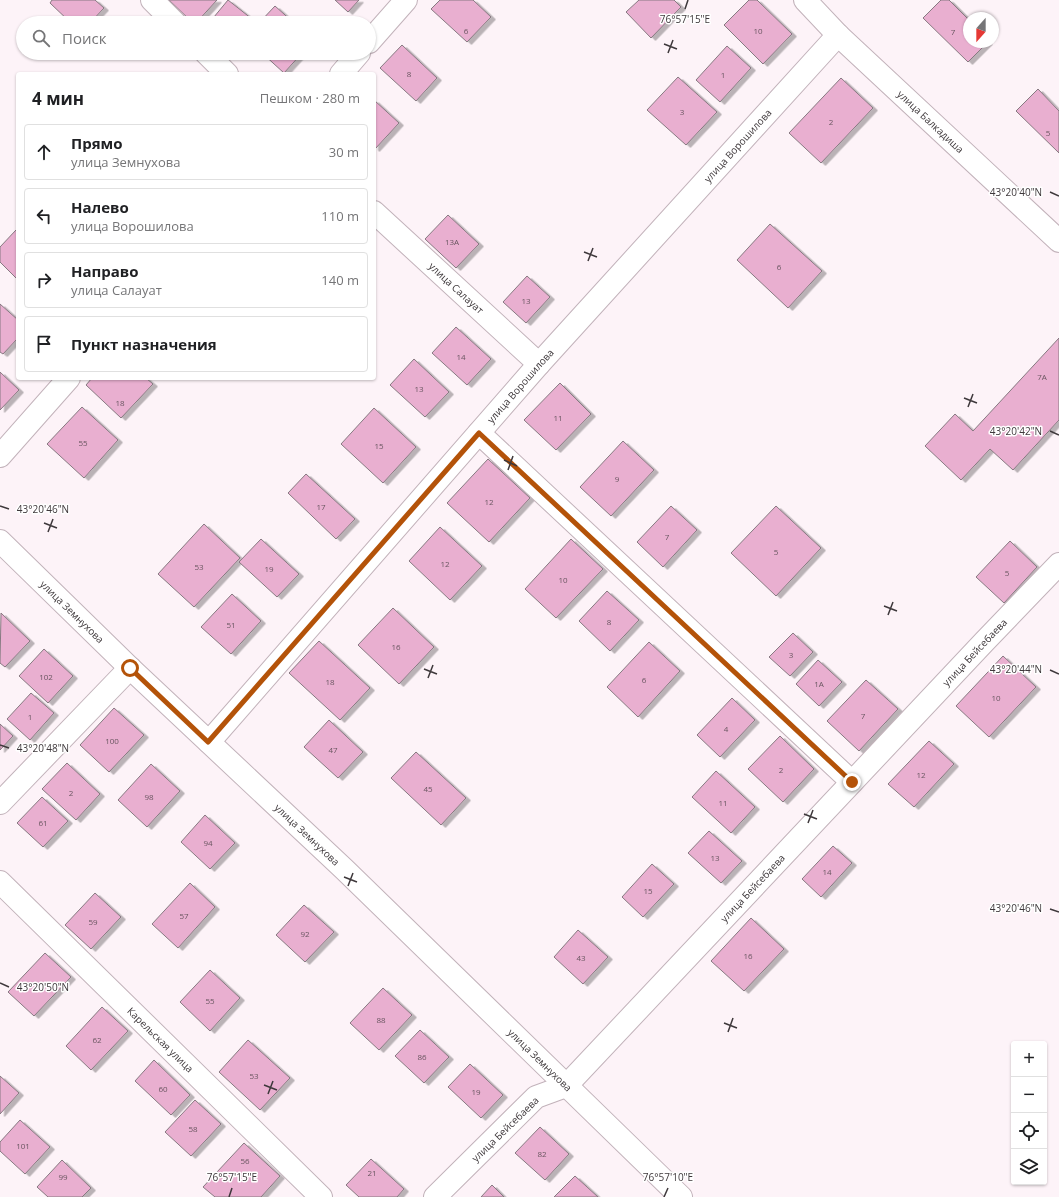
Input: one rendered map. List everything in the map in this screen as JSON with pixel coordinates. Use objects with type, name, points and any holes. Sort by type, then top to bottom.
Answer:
[{"type":"street","points":[[152,0],[168,16]]},
{"type":"street","points":[[376,34],[406,0]]},
{"type":"street","name":"улица Балкадиша","points":[[806,0],[838,35],[1059,241]]},
{"type":"street","name":"улица Ворошилова","points":[[208,742],[539,364],[838,35]]},
{"type":"street","points":[[213,60],[225,72]]},
{"type":"street","points":[[343,72],[353,60]]},
{"type":"street","name":"улица Салауат","points":[[376,214],[539,364]]},
{"type":"street","points":[[0,456],[67,380]]},
{"type":"street","points":[[479,433],[852,782]]},
{"type":"street","name":"улица Земнухова","points":[[0,540],[130,668],[344,869],[681,1197]]},
{"type":"street","name":"улица Бейсебаева","points":[[435,1197],[536,1097],[566,1086],[1059,564]]},
{"type":"street","points":[[0,803],[130,668]]},
{"type":"street","name":"Карельская улица","points":[[0,882],[320,1197]]},
{"type":"building","points":[[52,0],[95,0],[104,8],[97,16],[64,16],[50,3]]},
{"type":"building","points":[[169,0],[217,0],[202,16],[186,16]]},
{"type":"building","points":[[228,0],[248,16],[215,16]]},
{"type":"building","points":[[335,0],[359,0],[348,12]]},
{"type":"building","points":[[440,0],[473,0],[491,17],[467,42],[431,9]]},
{"type":"building","points":[[639,0],[674,0],[681,7],[651,38],[626,12]]},
{"type":"building","points":[[749,0],[757,0],[792,34],[763,64],[724,25]]},
{"type":"building","points":[[941,0],[949,0],[963,14],[963,48],[982,48],[968,62],[923,18]]},
{"type":"building","points":[[275,6],[286,16],[266,16]]},
{"type":"building","points":[[402,45],[437,78],[416,101],[380,68]]},
{"type":"building","points":[[727,46],[751,68],[720,102],[696,80]]},
{"type":"building","points":[[270,60],[296,60],[285,72],[283,72]]},
{"type":"building","points":[[678,77],[717,112],[686,145],[647,110]]},
{"type":"building","points":[[841,78],[873,108],[821,163],[789,133]]},
{"type":"building","points":[[1038,89],[1059,111],[1059,153],[1016,111]]},
{"type":"building","points":[[376,102],[399,123],[376,148]]},
{"type":"building","points":[[448,215],[479,244],[456,268],[425,239]]},
{"type":"building","points":[[770,224],[822,271],[788,308],[737,260]]},
{"type":"building","points":[[16,230],[16,278],[0,262],[0,247]]},
{"type":"building","points":[[527,276],[550,297],[526,323],[503,302]]},
{"type":"building","points":[[0,304],[16,318],[16,340],[3,354],[0,352]]},
{"type":"building","points":[[456,327],[491,359],[467,385],[432,353]]},
{"type":"building","points":[[1059,338],[1059,420],[1013,470],[990,449],[961,480],[925,446],[955,414],[973,431]]},
{"type":"building","points":[[414,359],[449,392],[425,417],[390,385]]},
{"type":"building","points":[[0,372],[19,390],[0,410]]},
{"type":"building","points":[[90,380],[148,380],[153,384],[121,418],[86,385]]},
{"type":"building","points":[[560,383],[591,414],[556,450],[524,420]]},
{"type":"building","points":[[82,407],[118,440],[84,478],[47,444]]},
{"type":"building","points":[[374,408],[416,447],[383,483],[341,444]]},
{"type":"building","points":[[623,441],[654,470],[611,516],[580,487]]},
{"type":"building","points":[[488,459],[530,498],[489,542],[447,503]]},
{"type":"building","points":[[306,474],[355,519],[336,539],[288,493]]},
{"type":"building","points":[[671,506],[697,530],[663,567],[637,542]]},
{"type":"building","points":[[776,506],[821,548],[776,596],[731,553]]},
{"type":"building","points":[[204,524],[240,558],[194,607],[158,574]]},
{"type":"building","points":[[440,527],[482,566],[450,600],[409,561]]},
{"type":"building","points":[[261,539],[299,574],[277,597],[239,562]]},
{"type":"building","points":[[571,539],[603,569],[556,618],[525,589]]},
{"type":"building","points":[[1010,541],[1037,567],[1004,603],[976,577]]},
{"type":"building","points":[[607,591],[639,620],[610,651],[579,621]]},
{"type":"building","points":[[232,594],[261,621],[231,654],[201,627]]},
{"type":"building","points":[[393,608],[434,647],[399,684],[358,645]]},
{"type":"building","points":[[1,613],[30,641],[5,667],[0,663]]},
{"type":"building","points":[[793,633],[813,652],[790,676],[769,657]]},
{"type":"building","points":[[319,641],[370,688],[340,720],[289,673]]},
{"type":"building","points":[[649,642],[680,671],[638,717],[607,687]]},
{"type":"building","points":[[44,649],[73,676],[48,703],[19,676]]},
{"type":"building","points":[[1003,656],[1036,687],[989,737],[956,706]]},
{"type":"building","points":[[818,660],[842,682],[819,706],[796,684]]},
{"type":"building","points":[[866,680],[898,709],[859,751],[827,721]]},
{"type":"building","points":[[31,693],[54,713],[30,740],[7,719]]},
{"type":"building","points":[[732,698],[755,720],[720,757],[697,735]]},
{"type":"building","points":[[114,708],[144,735],[109,772],[80,745]]},
{"type":"building","points":[[329,720],[363,752],[338,778],[304,747]]},
{"type":"building","points":[[0,724],[13,736],[0,750]]},
{"type":"building","points":[[780,736],[814,769],[783,802],[748,769]]},
{"type":"building","points":[[929,741],[954,764],[914,807],[888,784]]},
{"type":"building","points":[[416,752],[466,798],[441,825],[391,778]]},
{"type":"building","points":[[67,763],[100,794],[76,820],[42,789]]},
{"type":"building","points":[[151,764],[180,791],[147,827],[118,800]]},
{"type":"building","points":[[716,771],[755,807],[731,833],[692,797]]},
{"type":"building","points":[[42,797],[68,821],[43,847],[17,823]]},
{"type":"building","points":[[205,815],[235,843],[210,869],[181,842]]},
{"type":"building","points":[[709,831],[742,861],[721,883],[688,853]]},
{"type":"building","points":[[833,846],[852,863],[821,897],[802,879]]},
{"type":"building","points":[[652,864],[674,884],[643,917],[622,897]]},
{"type":"building","points":[[190,883],[215,907],[178,948],[152,924]]},
{"type":"building","points":[[95,893],[121,917],[91,949],[65,925]]},
{"type":"building","points":[[304,905],[334,932],[305,962],[276,935]]},
{"type":"building","points":[[751,918],[784,949],[744,991],[711,961]]},
{"type":"building","points":[[578,930],[608,957],[583,984],[554,957]]},
{"type":"building","points":[[45,953],[71,977],[34,1016],[8,992]]},
{"type":"building","points":[[210,970],[240,998],[210,1031],[180,1002]]},
{"type":"building","points":[[383,988],[412,1015],[379,1050],[350,1023]]},
{"type":"building","points":[[102,1007],[128,1031],[91,1070],[66,1046]]},
{"type":"building","points":[[420,1030],[449,1057],[424,1083],[395,1056]]},
{"type":"building","points":[[248,1040],[290,1078],[260,1110],[219,1072]]},
{"type":"building","points":[[154,1060],[190,1095],[171,1115],[135,1081]]},
{"type":"building","points":[[470,1064],[503,1095],[481,1118],[448,1087]]},
{"type":"building","points":[[0,1076],[19,1093],[0,1114]]},
{"type":"building","points":[[195,1100],[221,1124],[191,1156],[165,1132]]},
{"type":"building","points":[[20,1120],[50,1147],[25,1174],[0,1151],[0,1142]]},
{"type":"building","points":[[540,1127],[569,1154],[545,1180],[515,1153]]},
{"type":"building","points":[[244,1143],[280,1176],[261,1197],[215,1197],[203,1187]]},
{"type":"building","points":[[371,1159],[404,1189],[397,1197],[359,1197],[346,1185]]},
{"type":"building","points":[[62,1160],[91,1188],[82,1197],[48,1197],[37,1187]]},
{"type":"building","points":[[575,1176],[598,1197],[554,1197]]},
{"type":"building","points":[[492,1185],[504,1197],[481,1197]]},
{"type":"route","points":[[130,668],[208,742],[479,433],[852,782]]}]
